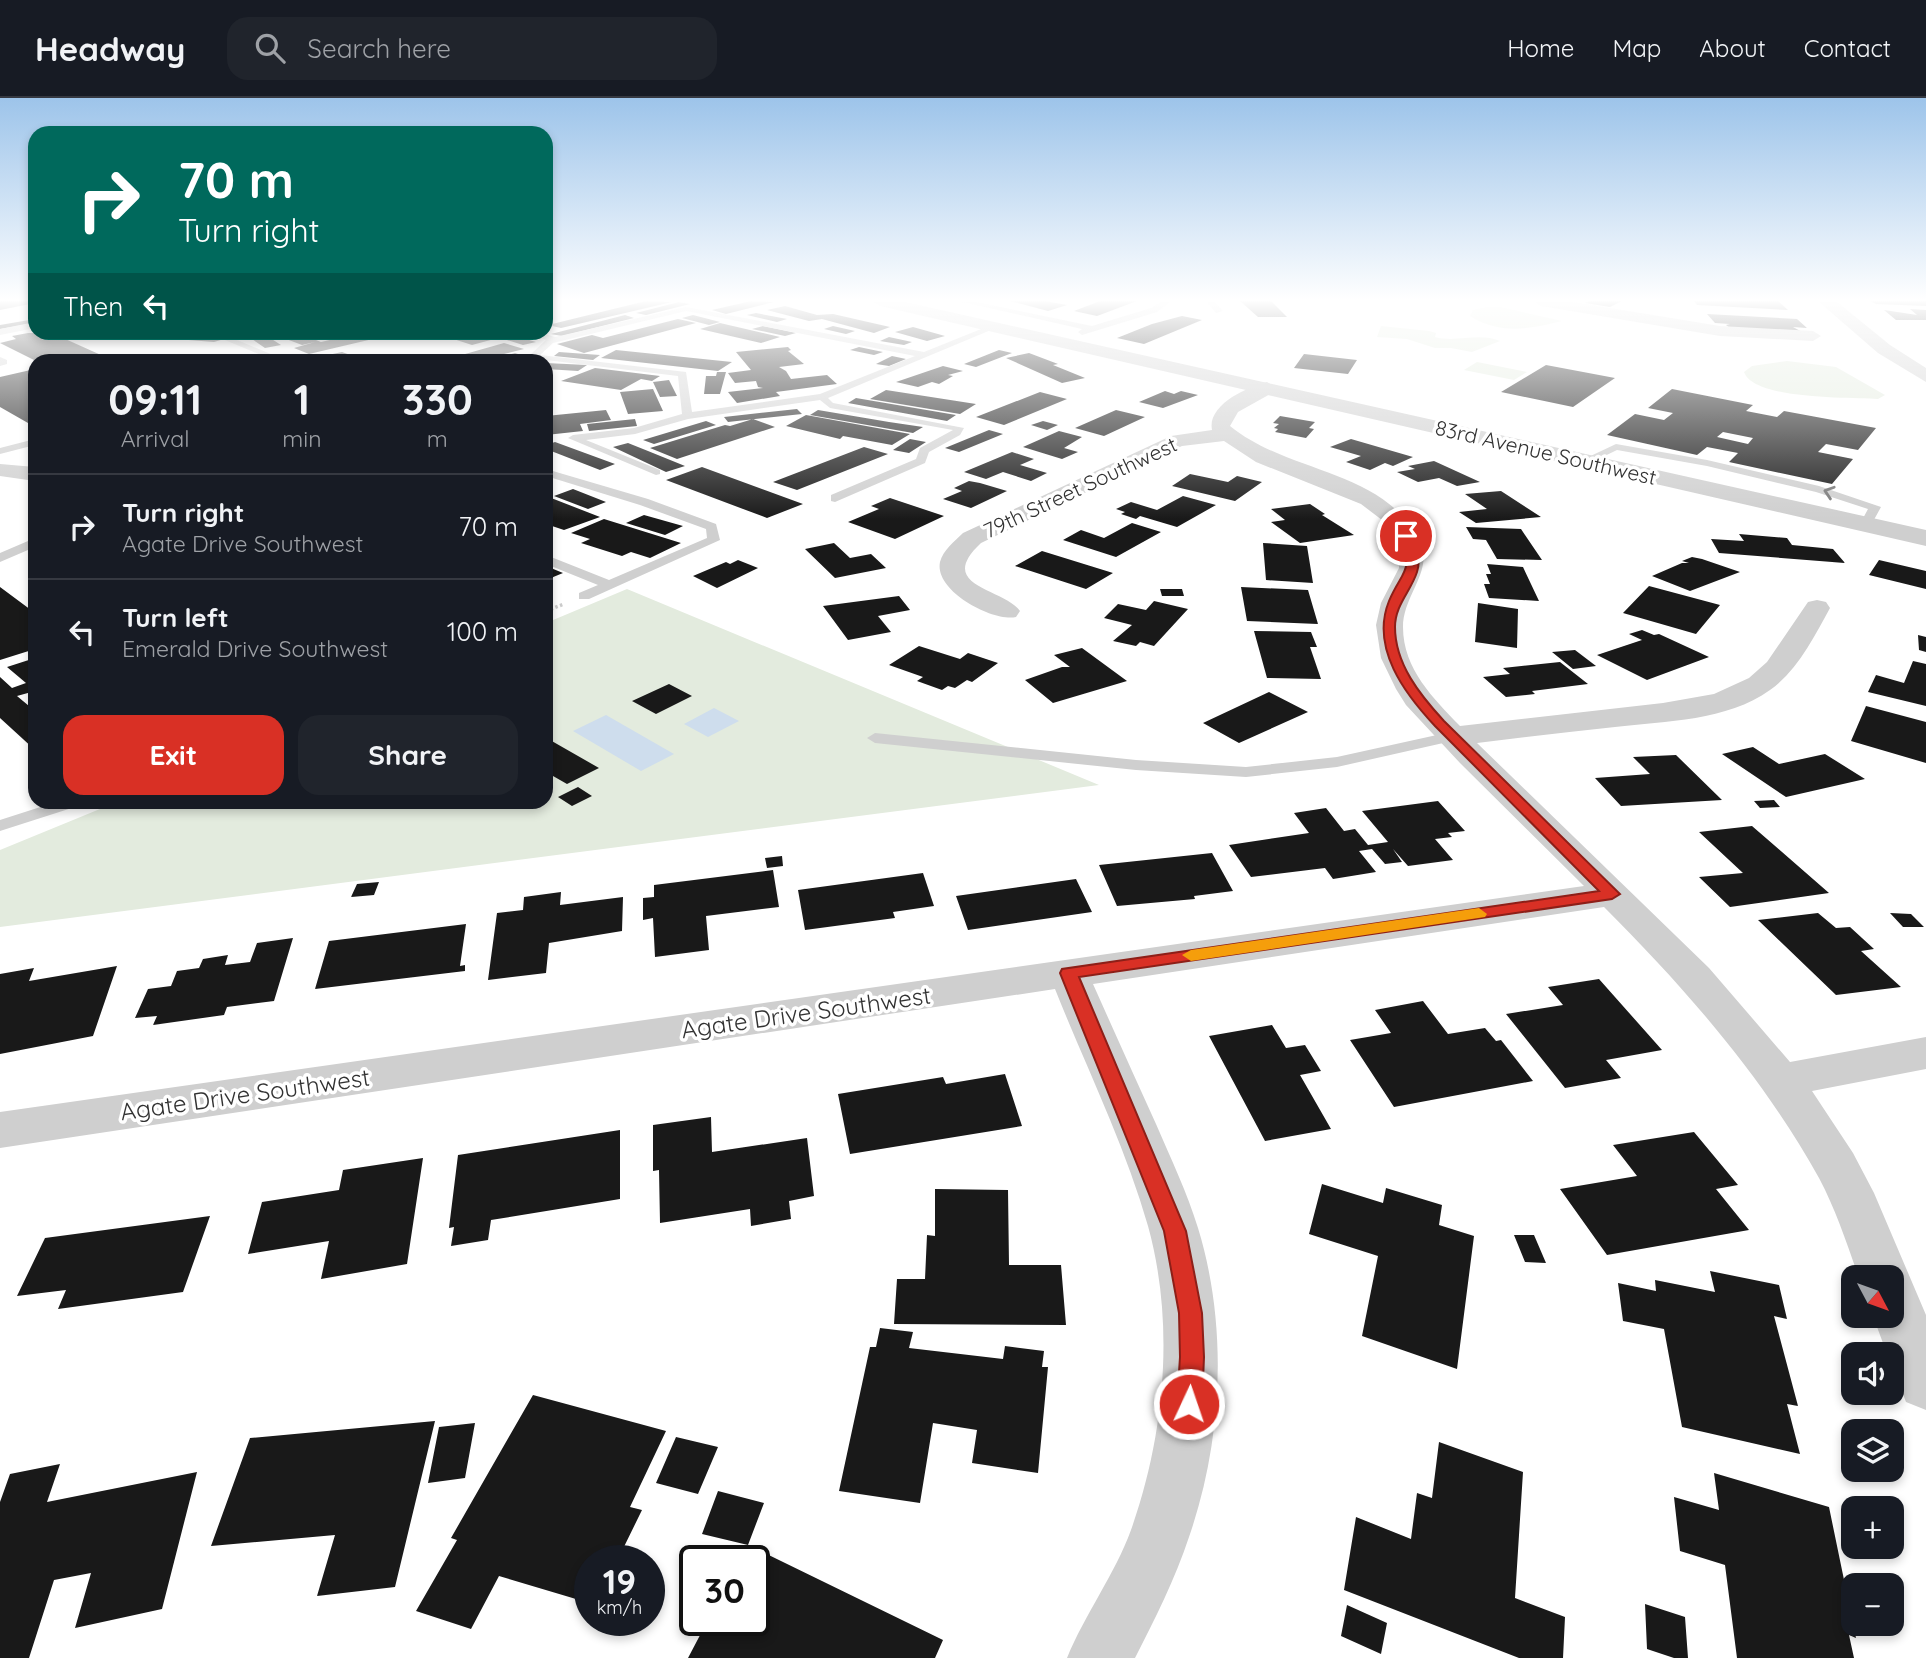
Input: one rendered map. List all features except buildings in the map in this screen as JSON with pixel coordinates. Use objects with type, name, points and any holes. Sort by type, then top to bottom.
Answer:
[{"type":"street","name":"83rd Avenue Southwest","points":[[1203,374],[1926,538]]},
{"type":"street","points":[[1267,388],[1235,404],[1226,412],[1220,428],[1259,457],[1350,490],[1374,504],[1400,528],[1413,553],[1412,571],[1391,613],[1390,639],[1394,654],[1417,699],[1697,978],[1779,1081],[1835,1166],[1860,1213],[1880,1265]]},
{"type":"street","name":"79th Street Southwest","points":[[1007,611],[983,602],[967,592],[957,580],[952,569],[953,557],[960,547],[972,538],[1178,440],[1226,435]]},
{"type":"street","points":[[2,463],[28,472]]},
{"type":"street","points":[[1455,736],[1656,713],[1703,705],[1737,695],[1758,685],[1769,676],[1797,641],[1817,608]]},
{"type":"street","name":"Agate Drive Southwest","points":[[0,1130],[1612,894]]},
{"type":"street","points":[[1069,973],[1175,1231],[1184,1270],[1191,1324],[1189,1404],[1169,1505],[1151,1557],[1100,1658]]},
{"type":"street","points":[[1779,1081],[1926,1054]]},
{"type":"street","points":[[1904,1326],[1926,1384]]},
{"type":"lane","points":[[681,374],[687,416]]},
{"type":"lane","points":[[656,472],[573,438],[635,431],[687,416],[822,397],[878,374]]},
{"type":"lane","points":[[822,397],[830,405],[959,428],[956,433],[924,450],[921,461],[835,498]]},
{"type":"lane","points":[[2,463],[28,446]]},
{"type":"lane","points":[[2,463],[28,457]]},
{"type":"lane","points":[[553,474],[644,502],[712,527],[714,540],[584,596]]},
{"type":"lane","points":[[0,558],[28,545]]},
{"type":"lane","points":[[553,562],[607,584]]},
{"type":"lane","points":[[875,737],[1136,765],[1246,772],[1337,762],[1455,736]]},
{"type":"lane","points":[[0,826],[51,809]]},
{"type":"shaded area","points":[[1483,374],[1524,374],[1514,380]]},
{"type":"shaded area","points":[[1745,374],[1848,374],[1885,395],[1878,399],[1804,395],[1765,388],[1751,381]]},
{"type":"shaded area","points":[[627,589],[1099,785],[0,927],[0,850],[100,809],[553,809],[553,620]]},
{"type":"water","points":[[714,708],[739,721],[708,737],[684,724]]},
{"type":"water","points":[[606,715],[674,754],[641,771],[573,731]]},
{"type":"slow traffic","points":[[1191,955],[1479,914]]},
{"type":"route","points":[[1189,1404],[1192,1357],[1190,1313],[1175,1231],[1069,973],[1612,894],[1455,736],[1439,724],[1417,699],[1402,675],[1390,639],[1389,626],[1395,601],[1412,571],[1413,553],[1406,536]]}]
